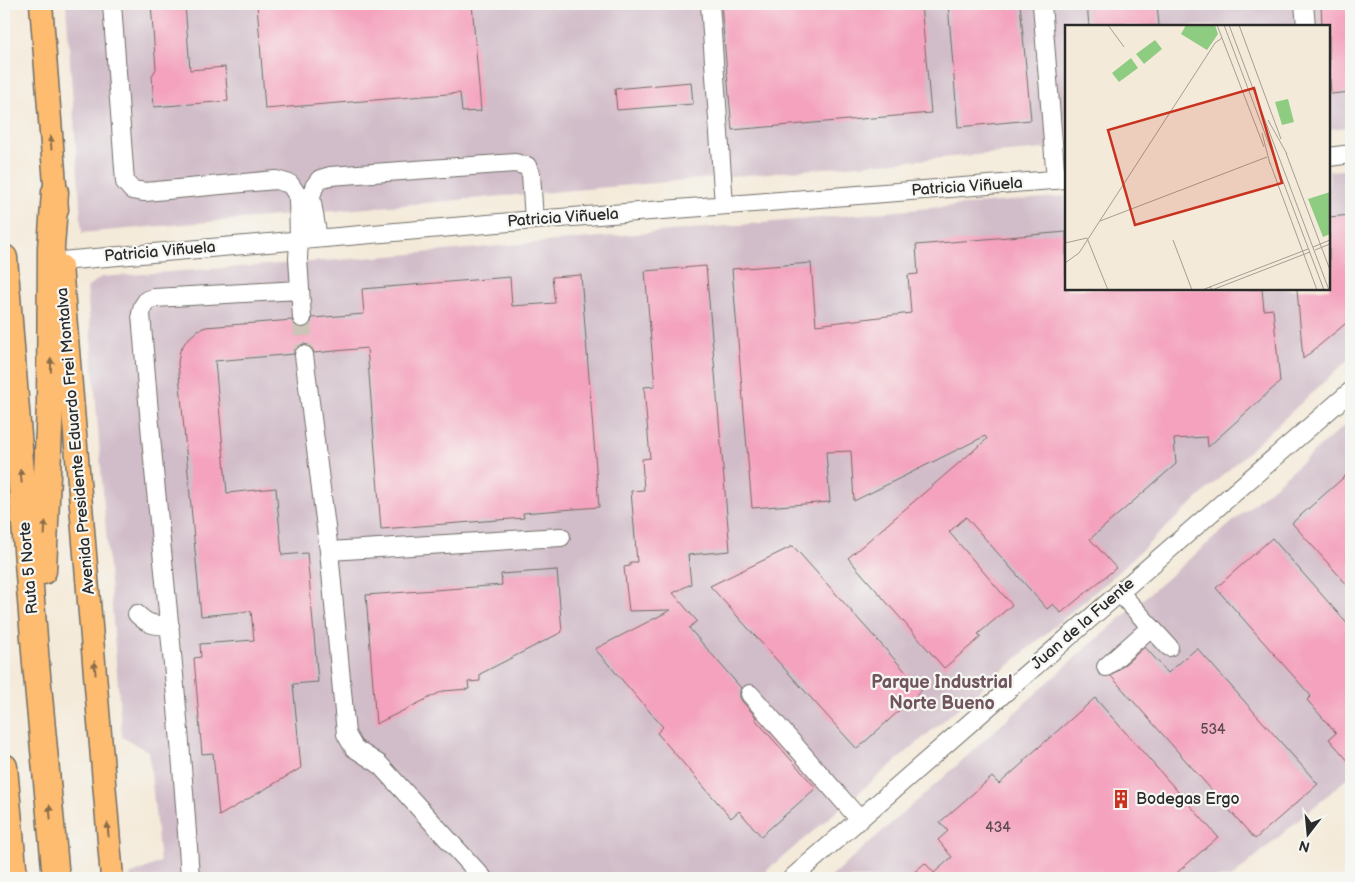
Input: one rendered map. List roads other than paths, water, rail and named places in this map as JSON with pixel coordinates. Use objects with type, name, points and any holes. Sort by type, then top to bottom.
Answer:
[{"type":"highway","points":[[36,664],[45,524],[50,396],[51,247],[55,192]]},
{"type":"highway","name":"Ruta 5 Norte","points":[[4,258],[36,664],[56,878]]},
{"type":"highway","points":[[4,767],[14,878]]},
{"type":"main road","name":"Avenida Presidente Eduardo Frei Montalva","points":[[40,4],[112,878]]},
{"type":"street","points":[[112,4],[125,182],[132,190],[146,192],[276,180],[290,184],[298,196],[298,258],[302,318]]},
{"type":"street","points":[[710,4],[724,205]]},
{"type":"street","points":[[1042,4],[1061,179]]},
{"type":"street","points":[[1304,4],[1306,25]]},
{"type":"street","points":[[1330,157],[1351,154]]},
{"type":"street","points":[[318,238],[311,197],[314,187],[320,179],[330,176],[522,164],[527,166],[531,174],[534,220]]},
{"type":"street","name":"Patricia Viñuela","points":[[61,261],[534,220],[1061,179]]},
{"type":"street","points":[[190,878],[170,626],[141,314],[147,300],[154,298],[300,290]]},
{"type":"street","points":[[304,355],[329,550],[346,734],[354,748],[379,764],[483,878]]},
{"type":"street","name":"Juan de la Fuente","points":[[792,878],[1351,391]]},
{"type":"street","points":[[329,550],[561,537]]},
{"type":"street","points":[[1119,592],[1168,647]]},
{"type":"street","points":[[136,614],[144,622],[170,626]]},
{"type":"street","points":[[1106,668],[1151,627]]},
{"type":"street","points":[[750,694],[860,820]]},
{"type":"tunnel","points":[[302,318],[304,355]]},
{"type":"place","name":"Bodegas Ergo","points":[[1121,799]]},
{"type":"district","name":"Parque Industrial Norte Bueno","points":[[942,692]]}]
